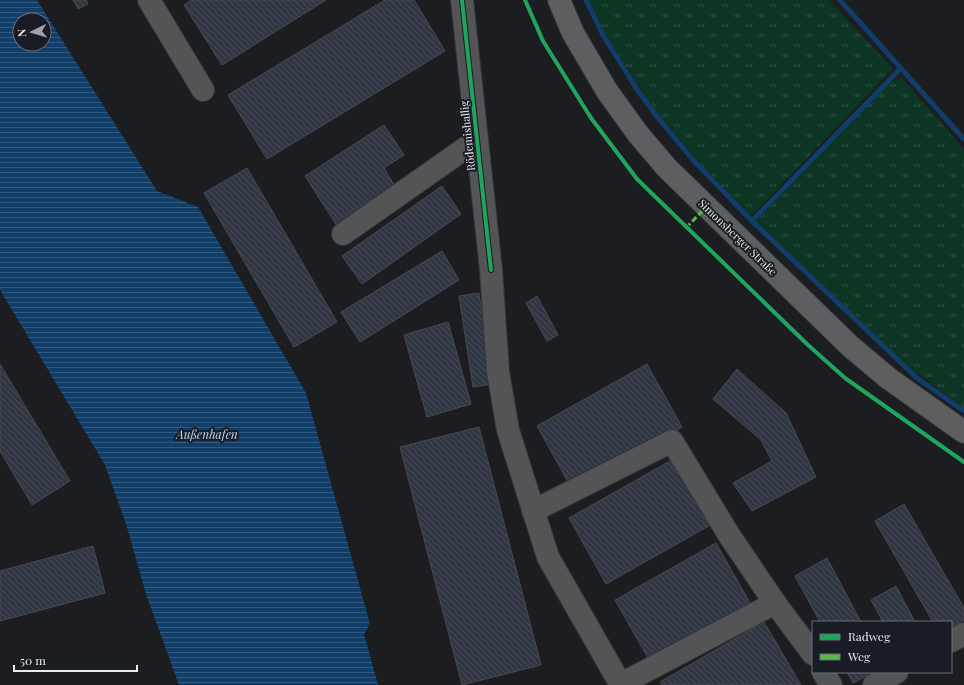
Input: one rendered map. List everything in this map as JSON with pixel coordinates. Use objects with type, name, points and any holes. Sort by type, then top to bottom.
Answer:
[{"type":"main road","name":"Simonsberger Straße","points":[[559,0],[573,33],[608,91],[638,134],[667,168],[850,346],[888,378],[964,432]]},
{"type":"street","points":[[149,0],[203,90]]},
{"type":"street","name":"Rödemishallig","points":[[462,0],[491,270],[498,372],[508,430],[548,557],[621,684]]},
{"type":"street","points":[[343,234],[477,140]]},
{"type":"street","points":[[533,511],[672,441],[730,535],[775,603],[812,653]]},
{"type":"street","points":[[621,684],[775,603]]},
{"type":"street","points":[[952,640],[964,634]]},
{"type":"street","points":[[824,673],[831,685]]},
{"type":"street","points":[[874,685],[895,673]]},
{"type":"green space","points":[[589,0],[829,0],[893,69],[754,213],[749,214],[704,168],[653,108],[604,32]]},
{"type":"green space","points":[[902,78],[964,149],[964,408],[903,362],[756,221],[891,81]]},
{"type":"water","name":"Außenhafen","points":[[0,0],[37,0],[45,12],[12,12],[12,52],[52,52],[52,24],[157,191],[198,207],[306,393],[370,624],[364,634],[378,685],[179,685],[146,594],[126,524],[105,465],[0,290]]},
{"type":"building","points":[[73,0],[86,0],[88,4],[78,9]]},
{"type":"building","points":[[192,0],[326,0],[222,65],[184,5]]},
{"type":"building","points":[[385,0],[414,0],[445,51],[267,159],[228,95]]},
{"type":"building","points":[[384,125],[404,155],[384,168],[396,188],[337,226],[305,176]]},
{"type":"building","points":[[247,168],[337,322],[294,347],[204,193]]},
{"type":"building","points":[[442,186],[461,214],[362,284],[342,256]]},
{"type":"building","points":[[442,251],[459,280],[360,342],[341,312]]},
{"type":"building","points":[[479,293],[492,384],[473,387],[459,296]]},
{"type":"building","points":[[537,296],[558,335],[547,341],[526,303]]},
{"type":"building","points":[[448,322],[471,404],[427,417],[404,335]]},
{"type":"building","points":[[0,364],[70,481],[32,505],[0,451]]},
{"type":"building","points":[[647,364],[682,427],[572,489],[537,426]]},
{"type":"building","points":[[737,369],[786,413],[816,477],[752,511],[733,483],[772,461],[761,440],[713,399]]},
{"type":"building","points":[[479,427],[541,665],[462,685],[400,447]]},
{"type":"building","points":[[677,457],[714,523],[606,584],[569,518]]},
{"type":"building","points":[[904,504],[964,608],[964,620],[952,626],[952,621],[932,621],[875,521]]},
{"type":"building","points":[[716,543],[753,608],[652,665],[615,600]]},
{"type":"building","points":[[93,546],[105,593],[0,621],[0,571]]},
{"type":"building","points":[[827,558],[860,621],[819,621],[795,576]]},
{"type":"building","points":[[896,586],[914,621],[882,621],[871,600]]},
{"type":"building","points":[[764,622],[801,685],[662,685],[660,682]]},
{"type":"building","points":[[848,673],[871,673],[853,683]]},
{"type":"waterway","points":[[586,0],[603,35],[638,91],[694,161],[752,221],[917,378],[964,411]]},
{"type":"waterway","points":[[840,0],[964,139]]},
{"type":"waterway","points":[[752,221],[900,69]]},
{"type":"marked path","points":[[686,228],[706,207]]},
{"type":"cycle path","points":[[462,0],[491,270]]},
{"type":"cycle path","points":[[525,0],[543,41],[591,118],[637,179],[808,345],[845,378],[964,462]]}]
